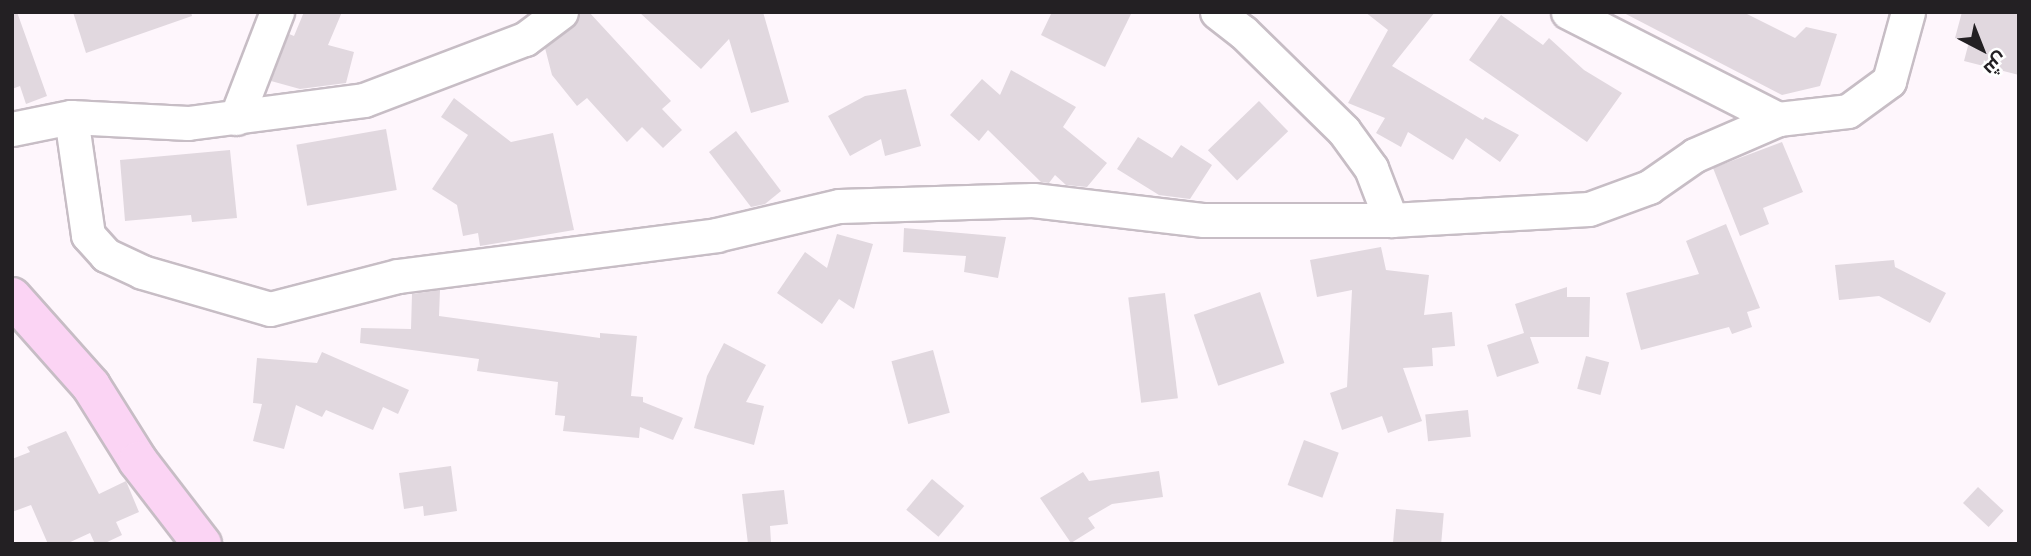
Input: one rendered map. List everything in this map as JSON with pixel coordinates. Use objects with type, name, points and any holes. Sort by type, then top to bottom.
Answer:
[{"type":"main road","points":[[12,297],[91,386],[138,461],[202,544]]},
{"type":"street","points":[[236,118],[277,12]]},
{"type":"street","points":[[12,128],[71,117],[188,123],[364,100],[561,12]]},
{"type":"street","points":[[1217,12],[1243,32],[1344,131],[1371,168],[1391,220]]},
{"type":"street","points":[[1567,12],[1778,120]]},
{"type":"street","points":[[71,117],[88,235],[106,255],[142,272],[270,309],[398,276],[716,235],[839,206],[1033,200],[1204,220],[1391,220],[1589,209],[1649,187],[1695,155],[1778,120],[1848,111],[1889,81],[1908,12]]},
{"type":"building","points":[[12,12],[17,12],[47,96],[26,104],[20,86],[12,89]]},
{"type":"building","points":[[73,12],[191,12],[192,16],[86,53]]},
{"type":"building","points":[[304,12],[342,12],[328,45],[354,52],[346,83],[300,89],[271,81],[289,34],[294,36]]},
{"type":"building","points":[[580,12],[589,12],[671,101],[662,109],[682,130],[663,148],[642,127],[627,142],[587,98],[577,106],[552,75],[545,48],[573,27]]},
{"type":"building","points":[[639,12],[763,12],[789,102],[751,113],[729,39],[701,69]]},
{"type":"building","points":[[1052,12],[1132,12],[1105,67],[1041,35]]},
{"type":"building","points":[[1365,12],[1435,12],[1392,66],[1483,120],[1485,117],[1519,135],[1500,162],[1466,138],[1453,160],[1408,132],[1401,147],[1376,133],[1385,118],[1348,103],[1388,30]]},
{"type":"building","points":[[1622,12],[1743,12],[1795,38],[1806,27],[1837,34],[1820,86],[1782,95]]},
{"type":"building","points":[[1962,12],[2019,12],[2019,75],[1964,61],[1969,42],[1955,38]]},
{"type":"building","points":[[1501,15],[1543,45],[1549,38],[1584,70],[1622,93],[1587,142],[1469,60]]},
{"type":"building","points":[[1011,70],[1076,107],[1063,127],[1107,163],[1087,187],[1066,185],[1055,175],[1049,183],[1041,182],[988,130],[979,141],[950,115],[982,79],[1000,95]]},
{"type":"building","points":[[906,89],[921,146],[885,156],[881,139],[850,156],[828,116],[865,96]]},
{"type":"building","points":[[454,98],[511,142],[553,133],[574,230],[480,246],[478,233],[463,236],[457,205],[432,189],[468,135],[441,117]]},
{"type":"building","points":[[1259,101],[1288,131],[1237,181],[1208,150]]},
{"type":"building","points":[[386,129],[397,190],[307,206],[296,145]]},
{"type":"building","points":[[736,131],[781,191],[765,204],[751,207],[709,152]]},
{"type":"building","points":[[1138,137],[1172,158],[1181,145],[1212,165],[1190,199],[1159,195],[1117,169]]},
{"type":"building","points":[[1782,142],[1803,192],[1763,208],[1769,224],[1740,236],[1713,168]]},
{"type":"building","points":[[230,150],[237,218],[192,222],[191,215],[125,221],[120,160]]},
{"type":"building","points":[[1726,224],[1760,308],[1747,312],[1752,327],[1732,334],[1729,327],[1641,350],[1626,293],[1699,274],[1686,241]]},
{"type":"building","points":[[904,228],[1006,237],[998,278],[964,272],[966,256],[903,252]]},
{"type":"building","points":[[837,234],[873,244],[854,309],[839,299],[822,324],[777,293],[805,252],[827,268]]},
{"type":"building","points":[[1381,247],[1386,270],[1429,275],[1424,315],[1452,312],[1455,346],[1432,348],[1433,366],[1403,368],[1422,421],[1388,433],[1382,416],[1342,430],[1330,393],[1347,387],[1352,290],[1317,297],[1310,260]]},
{"type":"building","points":[[1894,260],[1895,267],[1946,293],[1930,323],[1879,296],[1839,300],[1835,265]]},
{"type":"building","points":[[1567,287],[1567,297],[1590,297],[1589,337],[1530,337],[1539,363],[1497,377],[1487,345],[1524,333],[1515,304]]},
{"type":"building","points":[[440,290],[439,316],[600,338],[600,333],[637,336],[631,396],[643,397],[643,402],[683,418],[673,440],[640,427],[639,438],[563,431],[565,416],[555,415],[558,382],[477,371],[479,359],[360,343],[361,328],[411,329],[412,294]]},
{"type":"building","points":[[1260,292],[1284,363],[1218,386],[1194,315]]},
{"type":"building","points":[[1165,293],[1178,398],[1141,403],[1128,298]]},
{"type":"building","points":[[724,343],[766,365],[746,402],[764,406],[754,445],[694,428],[707,376]]},
{"type":"building","points":[[933,350],[950,413],[908,424],[891,361]]},
{"type":"building","points":[[322,352],[409,390],[398,414],[383,407],[373,430],[326,410],[322,417],[296,405],[284,449],[253,441],[262,404],[253,403],[257,358],[317,363]]},
{"type":"building","points":[[1586,356],[1609,362],[1600,395],[1577,389]]},
{"type":"building","points":[[1468,410],[1471,437],[1428,441],[1425,414]]},
{"type":"building","points":[[66,431],[99,494],[126,481],[139,512],[116,522],[122,535],[103,544],[95,544],[90,533],[66,544],[48,544],[31,505],[12,512],[12,459],[30,452],[27,447]]},
{"type":"building","points":[[1304,440],[1339,453],[1322,498],[1288,485]]},
{"type":"building","points":[[451,466],[457,511],[424,516],[423,506],[404,509],[399,473]]},
{"type":"building","points":[[1159,471],[1163,497],[1112,504],[1088,518],[1095,528],[1071,543],[1040,498],[1083,472],[1089,481]]},
{"type":"building","points":[[932,479],[964,506],[938,537],[906,510]]},
{"type":"building","points":[[1978,487],[2004,511],[1989,527],[1963,503]]},
{"type":"building","points":[[784,490],[788,524],[770,526],[771,542],[748,544],[742,494]]},
{"type":"building","points":[[1396,509],[1444,513],[1441,544],[1393,544]]}]
